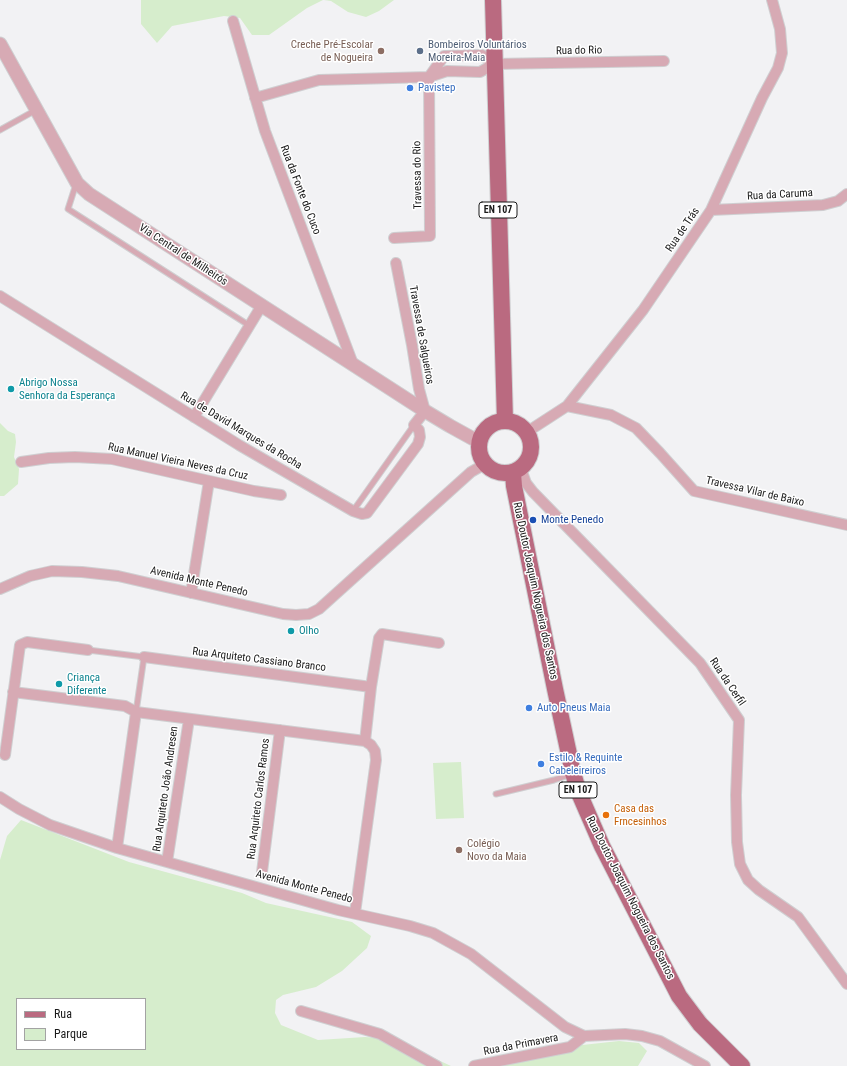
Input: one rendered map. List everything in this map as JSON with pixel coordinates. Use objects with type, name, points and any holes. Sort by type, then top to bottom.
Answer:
[{"type":"main road","name":"EN 107","points":[[493,0],[505,421]]},
{"type":"main road","points":[[505,421],[518,424],[527,432],[531,443],[531,455],[517,471],[501,474],[489,469],[480,454],[479,442],[486,429],[498,422],[505,421]]},
{"type":"main road","name":"Rua Doutor Joaquim Nogueira dos Santos","points":[[517,471],[514,486],[519,513],[573,773],[579,793],[596,833],[679,996],[700,1024],[742,1066]]},
{"type":"street","name":"Rua de Trás","points":[[527,432],[568,406],[643,310],[711,210],[762,98],[778,68],[782,53],[780,29],[772,0]]},
{"type":"street","name":"Rua da Fonte do Cuco","points":[[233,21],[265,132],[353,364]]},
{"type":"street","name":"Via Central de Milheirós","points":[[0,44],[77,183],[89,194],[425,411],[467,437],[479,442]]},
{"type":"street","name":"Rua do Rio","points":[[429,77],[444,56],[482,55],[494,64]]},
{"type":"street","name":"Rua do Rio","points":[[255,98],[319,80],[429,77],[447,71],[480,72],[494,64],[664,61]]},
{"type":"street","name":"Travessa do Rio","points":[[394,238],[430,236],[429,77]]},
{"type":"street","name":"Rua da Caruma","points":[[711,210],[823,205],[838,201],[847,194]]},
{"type":"street","name":"Travessa de Salgueiros","points":[[396,263],[419,389],[425,411]]},
{"type":"street","name":"Rua de David Marques da Rocha","points":[[0,296],[239,445],[353,511],[362,514],[367,513],[418,444],[420,437],[419,430],[414,425],[425,411]]},
{"type":"street","points":[[194,417],[262,305]]},
{"type":"street","name":"Travessa Vilar de Baixo","points":[[568,406],[611,415],[636,428],[694,491],[847,525]]},
{"type":"street","name":"Rua Manuel Vieira Neves da Cruz","points":[[21,462],[49,458],[75,457],[112,459],[254,491],[281,495]]},
{"type":"street","name":"Avenida Monte Penedo","points":[[0,589],[30,576],[52,571],[82,572],[118,576],[283,614],[309,614],[319,609],[471,472],[485,464]]},
{"type":"street","name":"Rua da Cerfil","points":[[517,471],[533,492],[700,663],[739,720],[736,795],[737,842],[740,864],[748,880],[759,890],[798,917],[847,984]]},
{"type":"street","points":[[191,593],[209,480]]},
{"type":"street","points":[[365,741],[371,687],[379,638],[382,634],[439,643]]},
{"type":"street","points":[[5,755],[20,645],[27,642],[88,650]]},
{"type":"street","name":"Rua Arquiteto Cassiano Branco","points":[[144,657],[371,687]]},
{"type":"street","points":[[13,692],[125,706],[136,712],[365,741],[375,751],[376,760],[354,913]]},
{"type":"street","points":[[118,848],[136,712]]},
{"type":"street","name":"Rua Arquiteto João Andresen","points":[[167,862],[189,719]]},
{"type":"street","name":"Rua Arquiteto Carlos Ramos","points":[[262,872],[280,730]]},
{"type":"street","name":"Avenida Monte Penedo","points":[[0,797],[50,825],[118,848],[338,910],[410,926],[433,933],[450,941],[471,954],[565,1027],[584,1036]]},
{"type":"street","points":[[301,1011],[380,1034],[437,1066]]},
{"type":"street","points":[[584,1036],[625,1034],[642,1036],[660,1041],[705,1066]]},
{"type":"street","name":"Rua da Primavera","points":[[474,1066],[570,1047],[584,1036]]},
{"type":"lane","points":[[0,130],[36,110]]},
{"type":"lane","points":[[77,183],[68,210],[250,326]]},
{"type":"lane","points":[[88,650],[144,657],[136,712]]},
{"type":"lane","points":[[496,794],[554,780],[573,773]]},
{"type":"green space","points":[[141,0],[323,0],[307,8],[269,35],[252,35],[240,18],[224,16],[172,26],[157,43],[141,24]]},
{"type":"green space","points":[[324,0],[394,0],[379,11],[366,17],[348,12],[331,1]]},
{"type":"green space","points":[[0,423],[8,431],[15,434],[16,442],[14,457],[19,469],[18,484],[4,496],[0,496]]},
{"type":"green space","points":[[461,762],[464,818],[436,819],[433,763]]},
{"type":"green space","points":[[21,820],[129,862],[242,893],[266,903],[352,922],[371,936],[367,948],[342,971],[316,987],[283,995],[276,1000],[275,1013],[281,1025],[318,1040],[365,1037],[393,1039],[451,1066],[0,1066],[0,860],[7,836]]},
{"type":"green space","points":[[619,1041],[639,1043],[647,1051],[638,1066],[493,1066],[564,1047]]},
{"type":"place","name":"Creche Pré-Escolar de Nogueira","points":[[381,51]]},
{"type":"place","name":"Bombeiros Voluntários Moreira-Maia","points":[[420,51]]},
{"type":"place","name":"Pavistep","points":[[410,88]]},
{"type":"place","name":"Abrigo Nossa Senhora da Esperança","points":[[11,389]]},
{"type":"place","name":"Monte Penedo","points":[[533,520]]},
{"type":"place","name":"Olho","points":[[291,631]]},
{"type":"place","name":"Criança Diferente","points":[[59,684]]},
{"type":"place","name":"Auto Pneus Maia","points":[[529,708]]},
{"type":"place","name":"Estilo & Requinte Cabeleireiros","points":[[541,764]]},
{"type":"place","name":"Casa das Frncesinhos","points":[[606,815]]},
{"type":"place","name":"Colégio Novo da Maia","points":[[459,850]]}]
